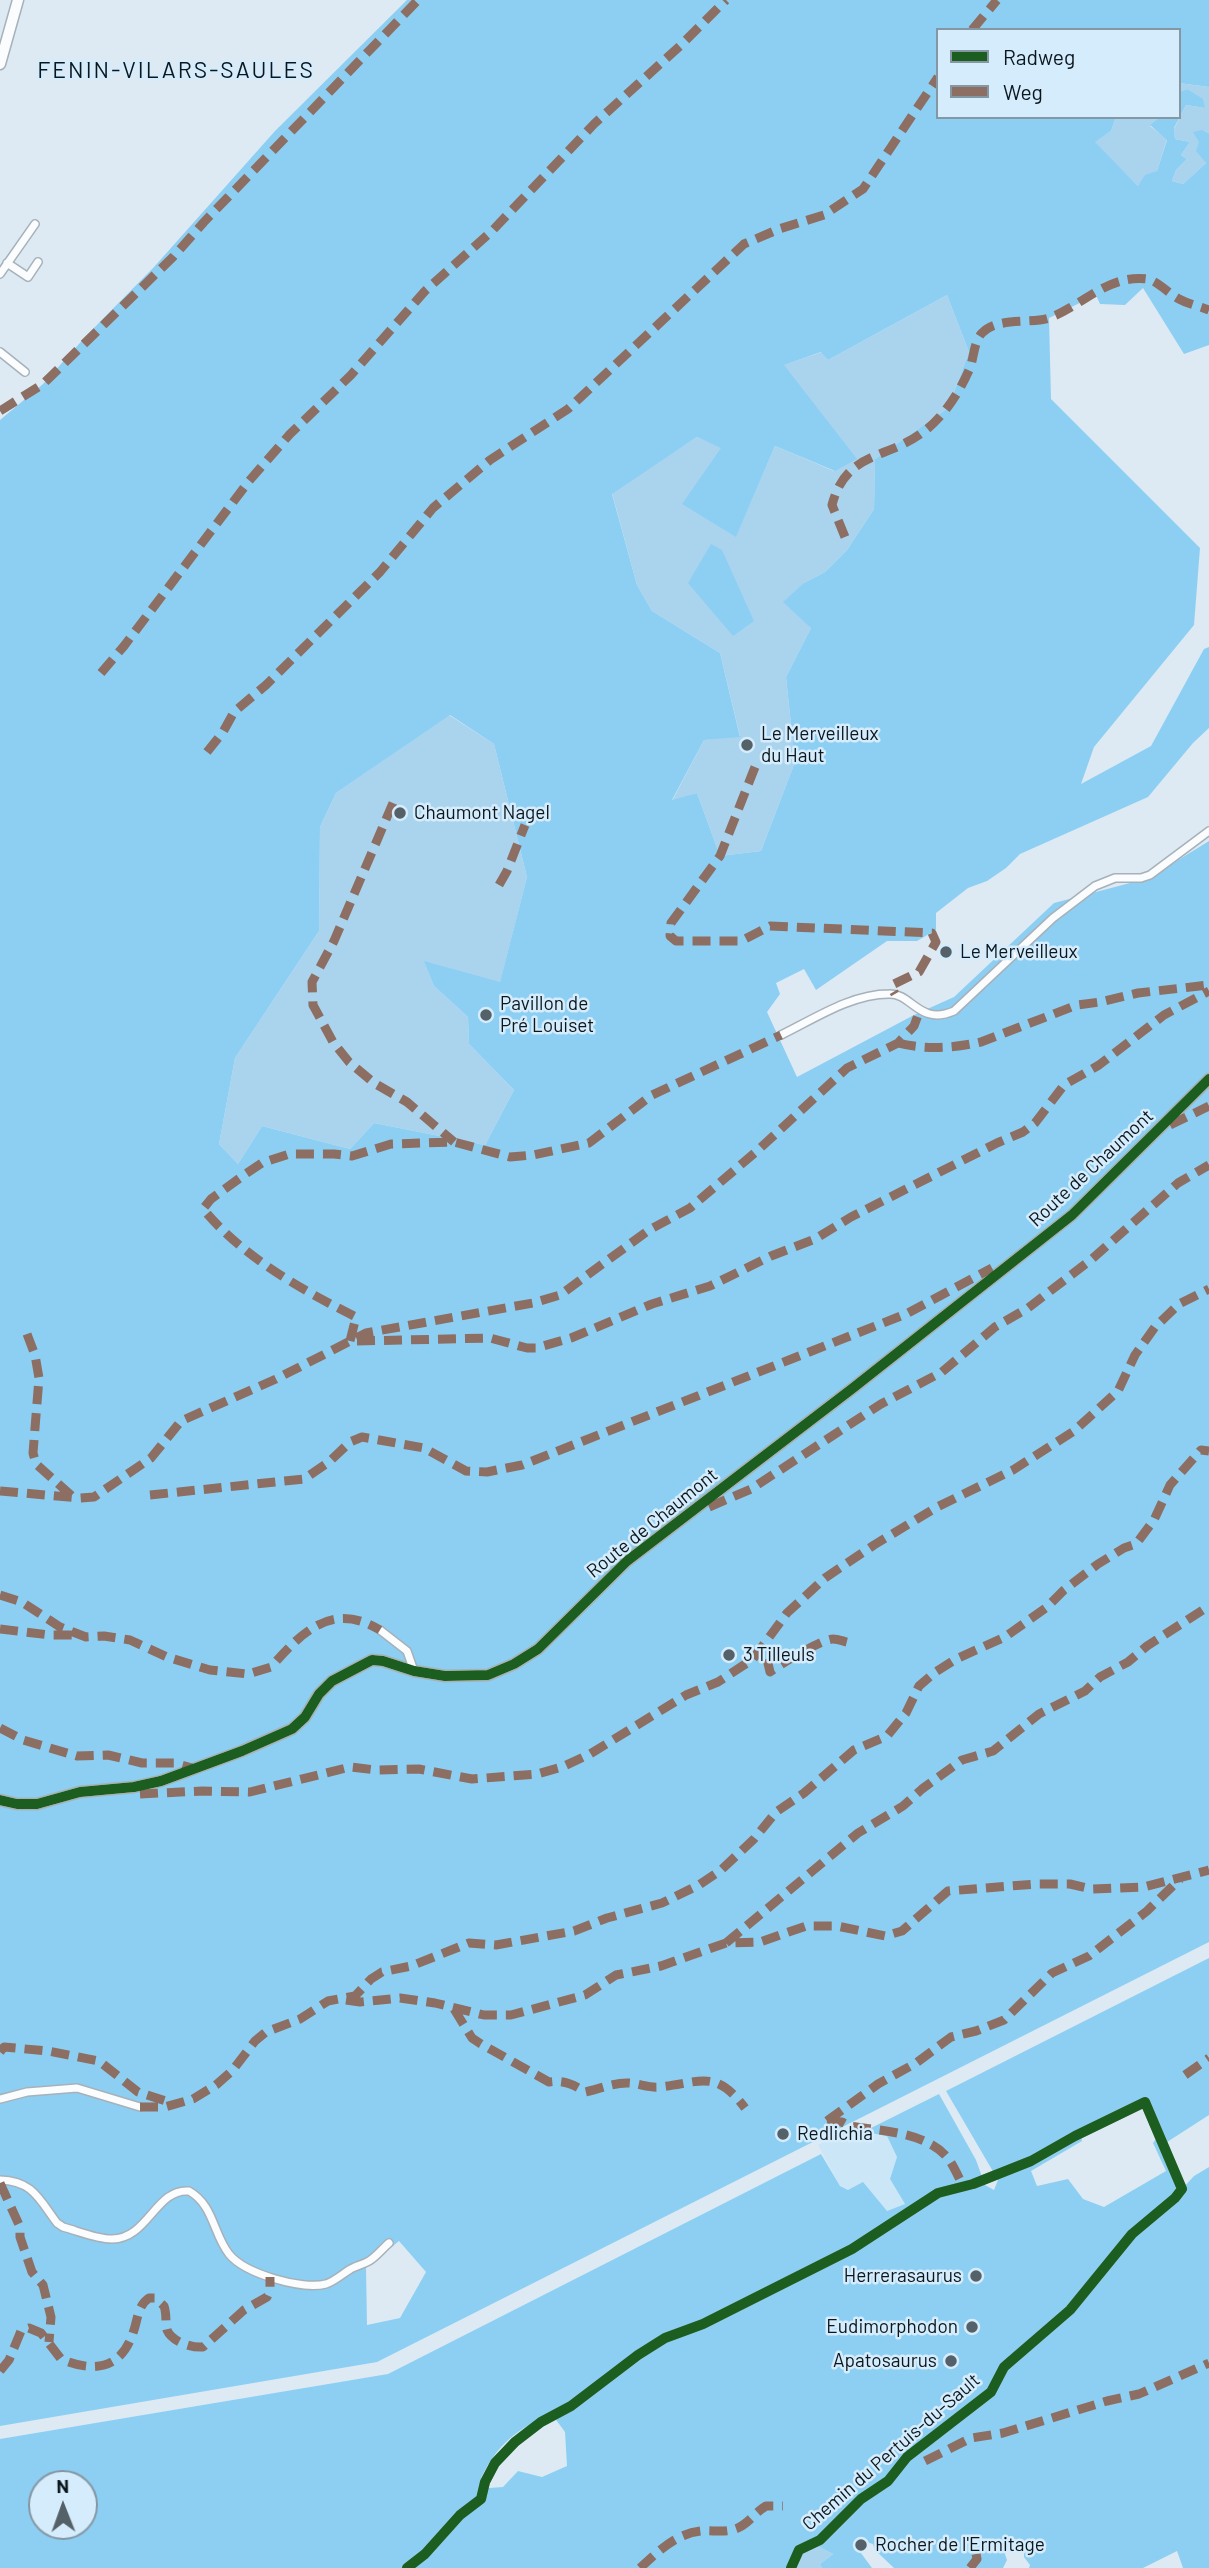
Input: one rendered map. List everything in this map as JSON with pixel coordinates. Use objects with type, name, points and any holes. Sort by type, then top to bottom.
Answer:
[{"type":"street","points":[[0,64],[18,0]]},
{"type":"street","points":[[0,274],[35,224]]},
{"type":"street","points":[[7,263],[28,277],[38,262]]},
{"type":"street","points":[[0,352],[24,372]]},
{"type":"street","points":[[781,1035],[846,1004],[874,995],[895,994],[916,1009],[930,1014],[940,1015],[954,1011],[1054,918],[1095,886],[1115,878],[1141,878],[1150,874],[1209,831]]},
{"type":"street","name":"Route de Chaumont","points":[[0,1800],[17,1804],[37,1804],[80,1792],[134,1787],[161,1781],[268,1741],[292,1729],[305,1717],[325,1687],[364,1663],[378,1660],[414,1671],[445,1676],[488,1675],[514,1664],[538,1648],[627,1561],[1072,1215],[1209,1079]]},
{"type":"street","points":[[380,1630],[407,1651],[414,1671]]},
{"type":"street","points":[[0,2099],[27,2092],[77,2088],[139,2106]]},
{"type":"street","name":"Chemin du Pertuis-du-Sault","points":[[407,2568],[425,2554],[460,2515],[481,2499],[485,2482],[495,2463],[515,2442],[541,2422],[571,2406],[638,2355],[665,2338],[703,2324],[852,2249],[938,2193],[973,2184],[1031,2161],[1145,2102],[1182,2189],[1132,2234],[1070,2310],[1004,2367],[991,2392],[907,2458],[888,2481],[861,2500],[820,2540],[799,2550],[791,2568]]},
{"type":"street","points":[[0,2180],[15,2180],[29,2187],[63,2227],[103,2239],[114,2239],[132,2233],[146,2222],[168,2197],[181,2191],[189,2191],[198,2197],[211,2216],[229,2254],[251,2269],[283,2281],[327,2284],[369,2261],[389,2243]]},
{"type":"shaded area","points":[[407,0],[1209,0],[1209,87],[1181,83],[1181,28],[936,28],[936,119],[1115,119],[1111,131],[1095,142],[1138,186],[1145,175],[1157,171],[1167,140],[1150,125],[1158,119],[1179,119],[1174,128],[1175,139],[1190,142],[1181,155],[1187,159],[1176,170],[1172,181],[1183,184],[1206,163],[1196,151],[1199,142],[1193,132],[1202,130],[1209,134],[1209,345],[1184,354],[1143,288],[1125,305],[1100,304],[1096,295],[1049,318],[1051,399],[1200,548],[1194,625],[1094,747],[1081,784],[1151,746],[1204,649],[1209,647],[1209,728],[1148,797],[1020,854],[1006,868],[987,881],[968,888],[936,913],[936,930],[917,941],[887,941],[816,990],[804,969],[776,983],[780,994],[767,1012],[797,1077],[914,1015],[954,997],[1054,903],[1149,878],[1209,841],[1209,1942],[377,2362],[0,2426],[0,420],[43,384],[154,267],[275,131]],"holes":[[[947,295],[969,352],[948,408],[875,459],[874,509],[847,550],[825,572],[804,583],[783,602],[811,628],[786,677],[795,762],[761,851],[720,856],[697,793],[672,800],[704,740],[740,737],[720,653],[652,611],[637,585],[612,494],[697,437],[721,448],[682,504],[736,537],[775,446],[835,471],[857,459],[784,365],[821,352],[828,360]],[[450,715],[494,744],[527,877],[500,982],[424,961],[434,986],[468,1017],[469,1044],[514,1090],[485,1145],[374,1123],[350,1149],[262,1126],[238,1164],[219,1144],[235,1058],[319,931],[320,827],[336,793]],[[399,2241],[426,2272],[400,2318],[367,2325],[366,2268]]]},
{"type":"shaded area","points":[[1181,83],[1209,87],[1209,134],[1199,142],[1206,163],[1183,184],[1172,181],[1176,170],[1187,159],[1181,155],[1190,142],[1175,139],[1174,129],[1186,105],[1205,108],[1187,89],[1181,91]]},
{"type":"shaded area","points":[[1187,89],[1203,99],[1205,108],[1186,105],[1181,115],[1181,91]]},
{"type":"shaded area","points":[[1115,119],[1158,119],[1150,126],[1167,139],[1157,171],[1138,186],[1094,142],[1111,131]]},
{"type":"shaded area","points":[[947,295],[969,352],[948,408],[875,459],[874,509],[847,550],[825,572],[804,583],[811,628],[786,677],[795,762],[761,851],[720,856],[697,793],[672,801],[704,740],[740,736],[720,653],[652,611],[637,585],[612,493],[697,437],[721,447],[736,536],[775,446],[834,471],[783,365],[822,352],[828,360]]},
{"type":"shaded area","points":[[711,544],[722,550],[754,621],[733,636],[688,583]]},
{"type":"shaded area","points":[[449,715],[494,744],[527,877],[500,983],[425,962],[434,986],[468,1017],[469,1044],[514,1090],[485,1145],[374,1123],[350,1149],[262,1126],[238,1164],[219,1144],[235,1058],[319,931],[320,827],[336,793]]},
{"type":"shaded area","points":[[1209,1958],[1209,2115],[1164,2144],[1183,2188],[1194,2176],[1209,2167],[1209,2568],[1183,2568],[1177,2551],[1143,2568],[1029,2568],[1030,2565],[1024,2557],[1024,2548],[1017,2540],[1007,2544],[1007,2560],[1003,2568],[894,2568],[875,2550],[873,2544],[857,2539],[858,2549],[872,2568],[822,2568],[820,2564],[833,2554],[816,2545],[798,2549],[786,2568],[0,2568],[0,2439],[388,2374],[821,2154],[840,2186],[848,2190],[863,2182],[887,2211],[905,2204],[890,2179],[897,2157],[887,2136],[863,2132],[939,2094],[976,2160],[985,2185],[994,2190],[998,2180],[946,2091]],"holes":[[[1146,2099],[1161,2132],[1153,2143],[1166,2171],[1104,2207],[1083,2199],[1068,2179],[1037,2186],[1031,2171],[1082,2141],[1080,2131]],[[551,2413],[565,2432],[567,2466],[542,2477],[518,2471],[503,2487],[489,2488],[481,2478],[502,2446],[518,2432]]]},
{"type":"shaded area","points":[[842,2132],[887,2136],[897,2157],[890,2179],[905,2204],[887,2211],[878,2203],[840,2186],[818,2145]]},
{"type":"shaded area","points":[[817,2545],[833,2554],[820,2564],[822,2568],[786,2568],[798,2549]]},
{"type":"marked path","points":[[0,411],[43,384],[173,257],[418,0]]},
{"type":"marked path","points":[[101,673],[249,481],[290,434],[351,375],[425,291],[492,231],[594,124],[726,0]]},
{"type":"marked path","points":[[974,28],[997,0]]},
{"type":"marked path","points":[[207,752],[234,712],[266,685],[380,572],[433,508],[490,460],[568,409],[744,244],[779,229],[824,215],[863,189],[936,80]]},
{"type":"marked path","points":[[845,537],[832,505],[838,488],[857,466],[909,441],[938,419],[961,386],[970,368],[977,340],[988,328],[1005,323],[1049,318],[1108,286],[1133,279],[1151,280],[1179,299],[1209,310]]},
{"type":"marked path","points":[[755,767],[720,856],[671,923],[670,936],[676,941],[741,941],[770,926],[932,933],[936,942],[919,972],[894,984],[892,989],[895,994]]},
{"type":"marked path","points":[[393,803],[334,941],[312,982],[313,1005],[333,1042],[349,1062],[374,1083],[407,1102],[454,1142]]},
{"type":"marked path","points":[[499,885],[525,825]]},
{"type":"marked path","points":[[898,1043],[929,1047],[971,1044],[1077,1005],[1138,993],[1209,985]]},
{"type":"marked path","points":[[357,1341],[490,1338],[536,1348],[571,1338],[652,1304],[710,1286],[771,1256],[815,1239],[851,1217],[1023,1132],[1035,1123],[1064,1085],[1099,1065],[1164,1015],[1209,991]]},
{"type":"marked path","points":[[0,1491],[94,1497],[151,1458],[181,1421],[276,1379],[366,1333],[533,1303],[560,1295],[649,1230],[690,1208],[847,1068],[898,1043],[914,1026],[918,1015],[916,1009]]},
{"type":"marked path","points":[[350,1341],[356,1317],[314,1295],[254,1257],[203,1209],[211,1199],[262,1163],[289,1154],[352,1156],[391,1144],[454,1142],[510,1157],[589,1143],[652,1095],[781,1035]]},
{"type":"marked path","points":[[1170,1125],[1209,1106]]},
{"type":"marked path","points":[[709,1507],[751,1489],[881,1404],[942,1372],[995,1327],[1028,1308],[1092,1259],[1178,1183],[1209,1165]]},
{"type":"marked path","points":[[150,1495],[304,1479],[329,1462],[350,1442],[362,1437],[424,1448],[466,1471],[487,1472],[522,1465],[906,1314],[992,1268]]},
{"type":"marked path","points":[[140,1794],[250,1792],[350,1767],[376,1770],[419,1769],[472,1779],[537,1774],[562,1767],[590,1754],[686,1695],[718,1682],[753,1659],[787,1613],[825,1578],[874,1545],[937,1507],[1013,1470],[1074,1431],[1118,1391],[1135,1355],[1155,1327],[1179,1304],[1209,1289]]},
{"type":"marked path","points":[[27,1334],[35,1355],[39,1378],[33,1453],[36,1464],[73,1497]]},
{"type":"marked path","points":[[140,2107],[165,2107],[193,2099],[232,2071],[255,2041],[266,2032],[300,2019],[328,2001],[355,1996],[382,1972],[411,1966],[469,1943],[496,1945],[574,1931],[607,1918],[662,1903],[699,1885],[721,1870],[754,1839],[776,1812],[804,1793],[854,1750],[887,1736],[906,1713],[919,1686],[934,1673],[956,1659],[1005,1637],[1047,1607],[1098,1564],[1136,1544],[1154,1520],[1170,1485],[1201,1450],[1209,1451]]},
{"type":"marked path","points":[[0,1595],[22,1602],[60,1627],[86,1637],[104,1636],[130,1640],[167,1657],[210,1670],[248,1674],[271,1667],[294,1642],[319,1624],[347,1619],[363,1622],[380,1630]]},
{"type":"marked path","points":[[726,1943],[858,1833],[903,1806],[962,1760],[993,1751],[1039,1714],[1085,1691],[1100,1677],[1128,1662],[1147,1646],[1209,1606]]},
{"type":"marked path","points":[[0,1629],[73,1635]]},
{"type":"marked path","points":[[767,1659],[770,1672],[828,1640],[854,1643]]},
{"type":"marked path","points":[[0,1728],[23,1740],[77,1756],[108,1755],[142,1763],[174,1763],[192,1768]]},
{"type":"marked path","points":[[346,2000],[360,2002],[400,1998],[484,2015],[511,2015],[585,1995],[616,1975],[661,1966],[726,1943],[760,1942],[806,1926],[837,1926],[885,1936],[902,1931],[948,1891],[1036,1884],[1070,1884],[1092,1889],[1144,1887],[1209,1870]]},
{"type":"marked path","points":[[827,2121],[951,2037],[1004,2020],[1052,1973],[1089,1956],[1147,1911],[1180,1879]]},
{"type":"marked path","points":[[454,2009],[472,2038],[549,2082],[568,2083],[585,2092],[621,2083],[655,2087],[706,2081],[725,2087],[745,2108]]},
{"type":"marked path","points":[[0,2052],[4,2047],[48,2051],[99,2061],[138,2092],[172,2103]]},
{"type":"marked path","points":[[1185,2075],[1209,2058]]},
{"type":"marked path","points":[[827,2121],[918,2138],[941,2151],[950,2161],[963,2186]]},
{"type":"marked path","points":[[0,2183],[20,2227],[20,2237],[32,2272],[43,2285],[51,2317],[49,2342]]},
{"type":"marked path","points":[[0,2371],[9,2360],[21,2331],[29,2328],[41,2333],[61,2359],[84,2366],[105,2365],[114,2361],[128,2345],[140,2309],[149,2298],[155,2298],[164,2306],[167,2330],[173,2338],[188,2345],[203,2347],[244,2310],[267,2297],[270,2277]]},
{"type":"marked path","points":[[925,2461],[971,2438],[1003,2433],[1139,2394],[1209,2363]]},
{"type":"marked path","points":[[640,2568],[668,2544],[683,2536],[701,2531],[735,2529],[744,2525],[766,2506],[783,2506]]},
{"type":"marked path","points":[[970,2568],[977,2559],[976,2554]]},
{"type":"cycle path","points":[[0,1800],[17,1804],[37,1804],[80,1792],[134,1787],[161,1781],[242,1751],[292,1729],[305,1717],[319,1694],[332,1681],[372,1660],[445,1676],[488,1675],[514,1664],[538,1649],[627,1561],[853,1388],[1072,1215],[1209,1079]]},
{"type":"cycle path","points":[[407,2568],[425,2554],[460,2515],[481,2499],[485,2482],[495,2463],[515,2442],[541,2422],[571,2406],[638,2355],[665,2338],[703,2324],[852,2249],[938,2193],[973,2184],[1031,2161],[1145,2102],[1182,2189],[1132,2234],[1070,2310],[1004,2367],[991,2392],[907,2457],[888,2481],[861,2499],[820,2540],[799,2550],[791,2568]]},
{"type":"place","name":"Le Merveilleux du Haut","points":[[747,745]]},
{"type":"place","name":"Chaumont Nagel","points":[[400,813]]},
{"type":"place","name":"Le Merveilleux","points":[[946,952]]},
{"type":"place","name":"Pavillon de Pré Louiset","points":[[486,1015]]},
{"type":"place","name":"3 Tilleuls","points":[[729,1655]]},
{"type":"place","name":"Redlichia","points":[[783,2134]]},
{"type":"place","name":"Herrerasaurus","points":[[976,2276]]},
{"type":"place","name":"Eudimorphodon","points":[[972,2327]]},
{"type":"place","name":"Apatosaurus","points":[[951,2361]]},
{"type":"place","name":"Rocher de l'Ermitage","points":[[861,2545]]},
{"type":"district","name":"FENIN-VILARS-SAULES","points":[[176,70]]}]
